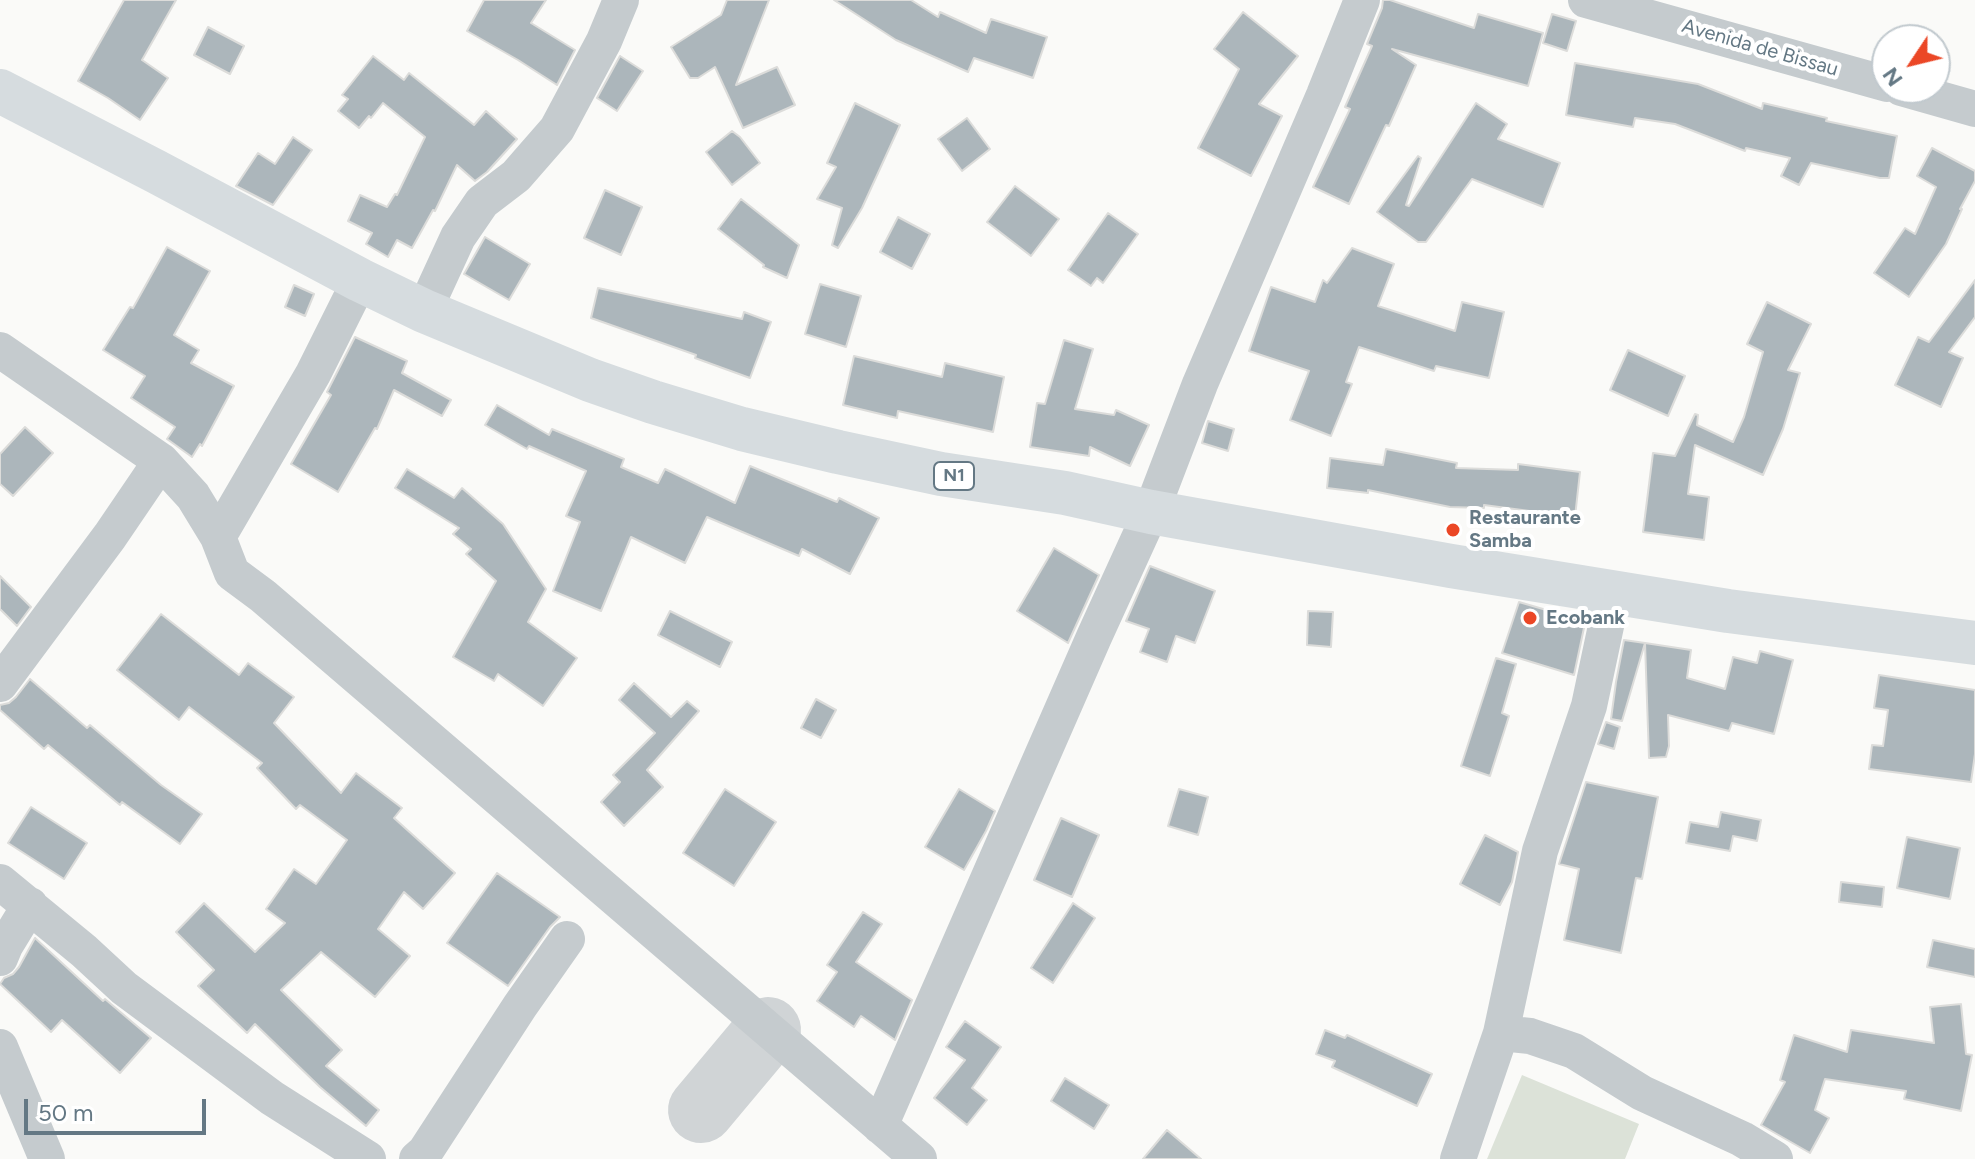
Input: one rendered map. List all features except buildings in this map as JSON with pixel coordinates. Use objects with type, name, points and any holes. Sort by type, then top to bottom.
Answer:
[{"type":"main road","name":"N1","points":[[0,91],[424,311],[590,380],[742,429],[941,474],[1065,493],[1151,512],[1613,593],[1728,611],[1975,642]]},
{"type":"street","points":[[424,311],[458,237],[482,202],[516,176],[557,129],[604,41],[621,0]]},
{"type":"street","points":[[880,1126],[1151,512],[1200,384],[1362,0]]},
{"type":"street","name":"Avenida de Bissau","points":[[1610,3],[1871,79]]},
{"type":"street","points":[[1951,102],[1975,109]]},
{"type":"street","points":[[218,537],[313,374],[360,280]]},
{"type":"street","points":[[0,350],[161,461],[193,496],[218,537],[232,573],[263,596],[919,1159]]},
{"type":"street","points":[[0,684],[110,536],[161,461]]},
{"type":"street","points":[[1458,1159],[1501,1033],[1540,851],[1589,706],[1613,593]]},
{"type":"street","points":[[0,882],[124,988],[272,1098],[368,1159]]},
{"type":"street","points":[[0,958],[30,905]]},
{"type":"street","points":[[417,1159],[434,1139],[567,939]]},
{"type":"street","points":[[1501,1033],[1530,1036],[1574,1051],[1642,1093],[1742,1139],[1775,1159]]},
{"type":"street","points":[[0,1047],[47,1159]]},
{"type":"shaded area","points":[[1522,1075],[1639,1124],[1625,1159],[1487,1159]]},
{"type":"taxiway","points":[[701,1110],[768,1030]]},
{"type":"place","name":"Restaurante Samba","points":[[1453,530]]},
{"type":"place","name":"Ecobank","points":[[1530,618]]}]
